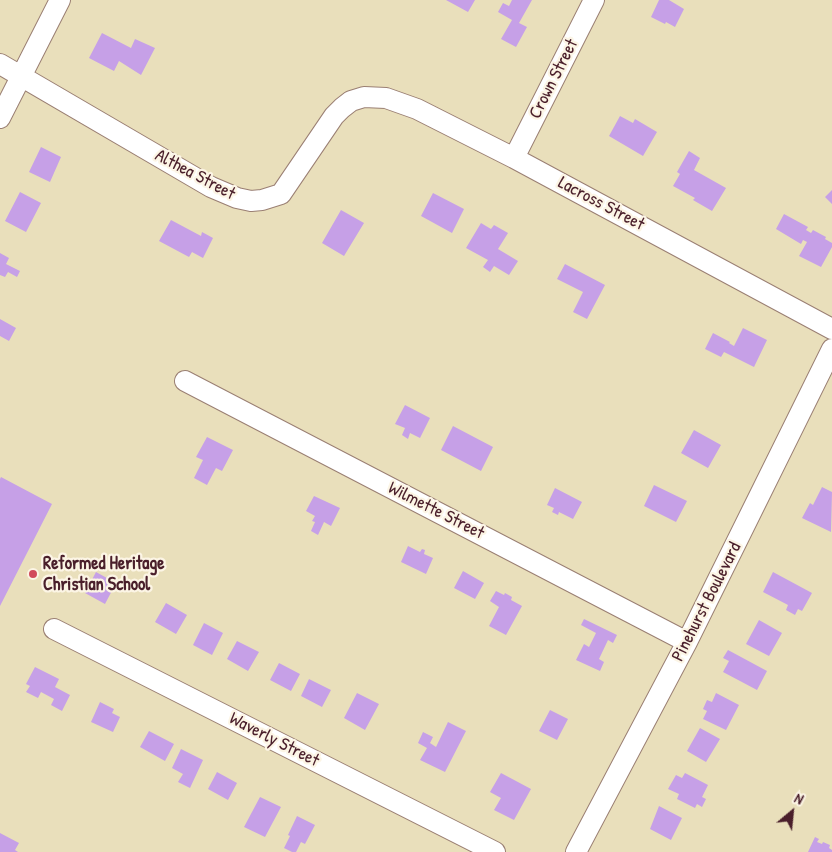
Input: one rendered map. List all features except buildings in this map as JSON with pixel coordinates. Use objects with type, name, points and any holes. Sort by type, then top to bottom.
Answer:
[{"type":"street","points":[[0,118],[60,0]]},
{"type":"street","name":"Crown Street","points":[[514,158],[594,0]]},
{"type":"street","name":"Althea Street","points":[[0,64],[211,186],[237,198],[251,201],[262,200],[281,194],[334,116],[351,101],[364,97]]},
{"type":"street","name":"Lacross Street","points":[[364,97],[386,98],[408,106],[514,158],[832,329]]},
{"type":"street","name":"Pinehurst Boulevard","points":[[576,852],[687,642],[832,349]]},
{"type":"street","name":"Wilmette Street","points":[[185,381],[687,642]]},
{"type":"street","name":"Waverly Street","points":[[54,629],[495,852]]},
{"type":"place","name":"Reformed Heritage Christian School","points":[[33,574]]}]
